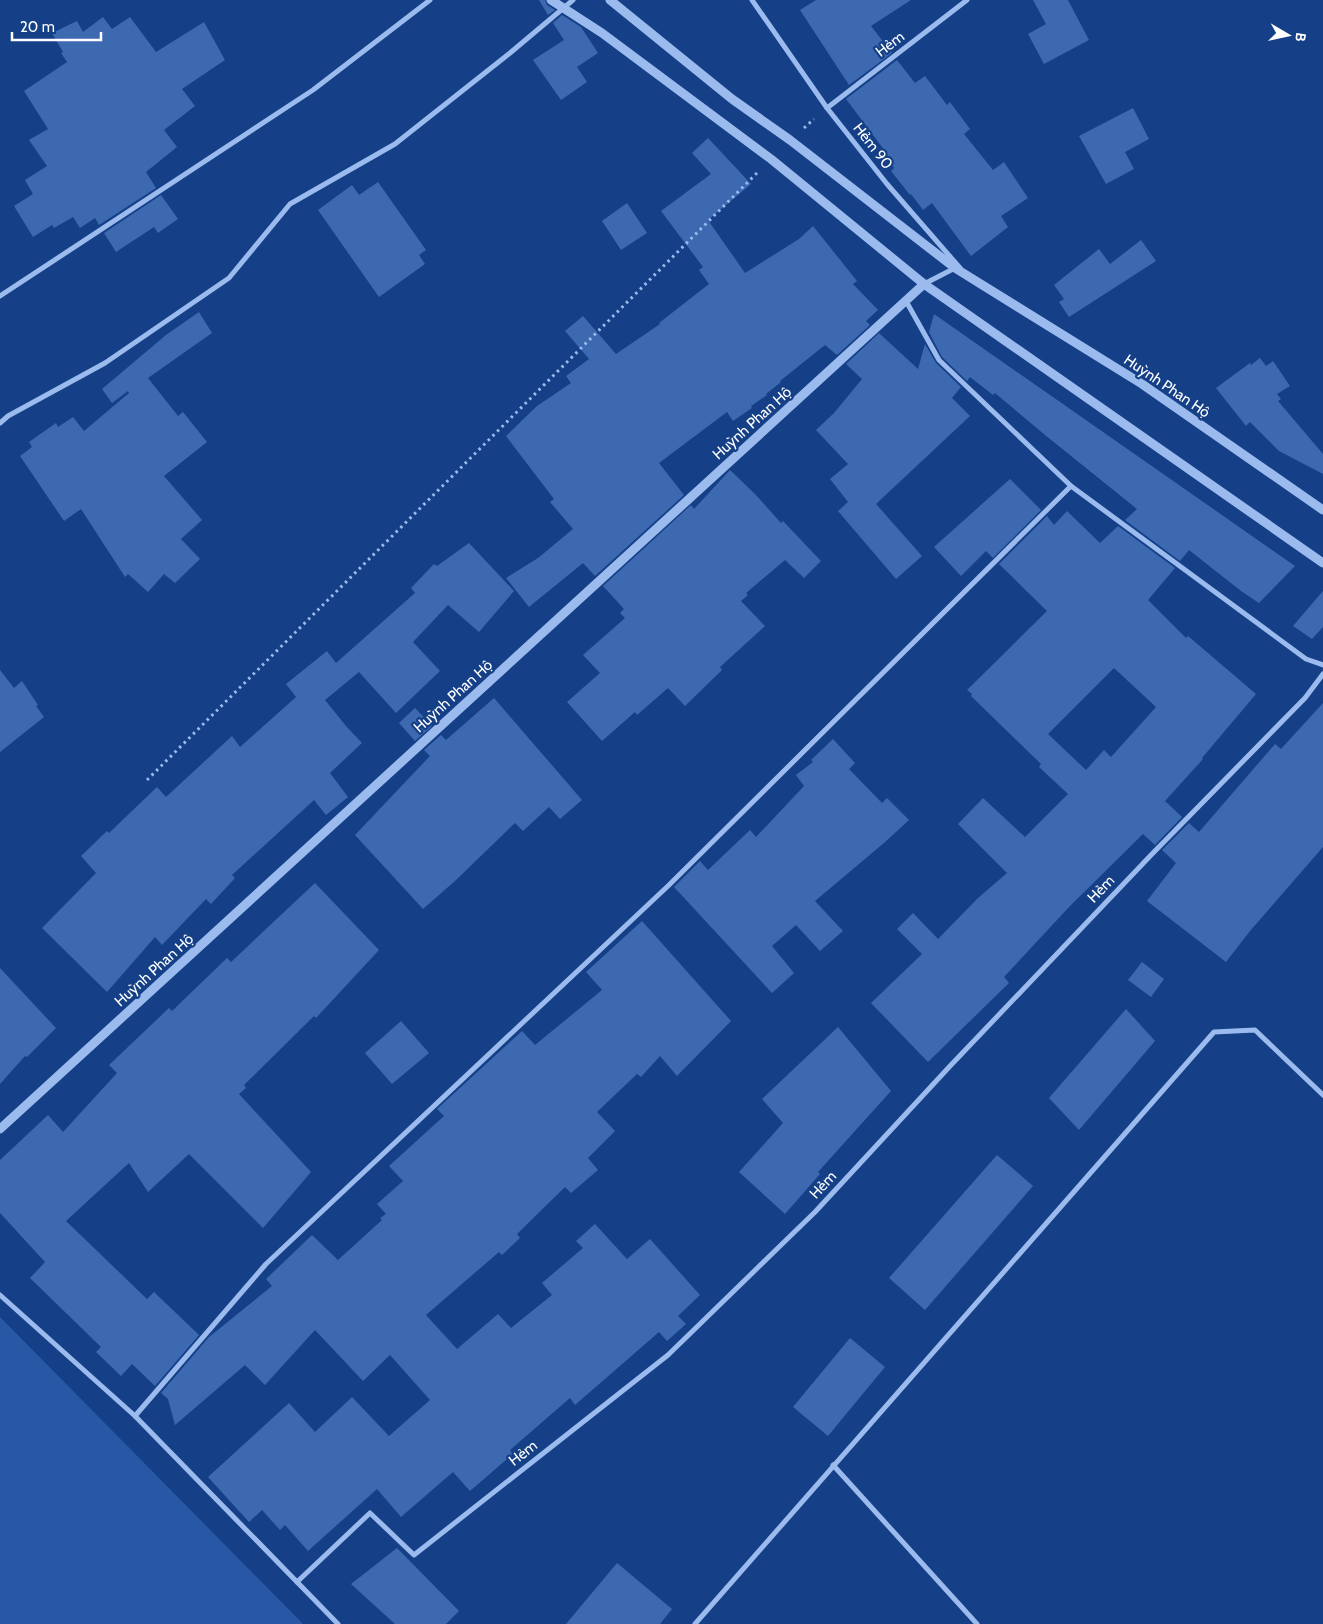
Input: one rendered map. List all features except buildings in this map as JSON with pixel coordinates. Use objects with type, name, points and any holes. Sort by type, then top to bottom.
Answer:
[{"type":"street","points":[[0,296],[313,90],[430,0]]},
{"type":"street","points":[[551,0],[602,33],[771,159],[924,284],[1323,563]]},
{"type":"street","points":[[0,423],[8,416],[105,363],[229,278],[290,204],[395,144],[510,53],[573,0]]},
{"type":"street","name":"Huỳnh Phan Hộ","points":[[610,0],[732,99],[790,140],[955,268],[1142,384],[1323,510]]},
{"type":"street","name":"Hẻm 90","points":[[752,0],[827,108],[887,184],[960,268],[955,268]]},
{"type":"street","name":"Hẻm","points":[[827,108],[968,0]]},
{"type":"street","points":[[924,284],[955,268]]},
{"type":"street","name":"Huỳnh Phan Hộ","points":[[0,1129],[924,284]]},
{"type":"street","points":[[906,301],[939,360],[1071,486],[1306,659],[1323,665]]},
{"type":"street","points":[[135,1416],[266,1264],[669,885],[1071,486]]},
{"type":"street","name":"Hẻm","points":[[297,1582],[370,1513],[414,1555],[668,1355],[815,1212],[951,1065],[1146,860],[1305,698],[1323,674]]},
{"type":"street","points":[[695,1624],[1214,1032],[1255,1030],[1323,1095]]},
{"type":"street","points":[[0,1295],[135,1416],[338,1624]]},
{"type":"street","points":[[833,1465],[978,1624]]},
{"type":"path","points":[[790,140],[827,108]]},
{"type":"path","points":[[147,780],[771,159]]},
{"type":"shaded area","points":[[0,1317],[303,1624],[0,1624]]}]
